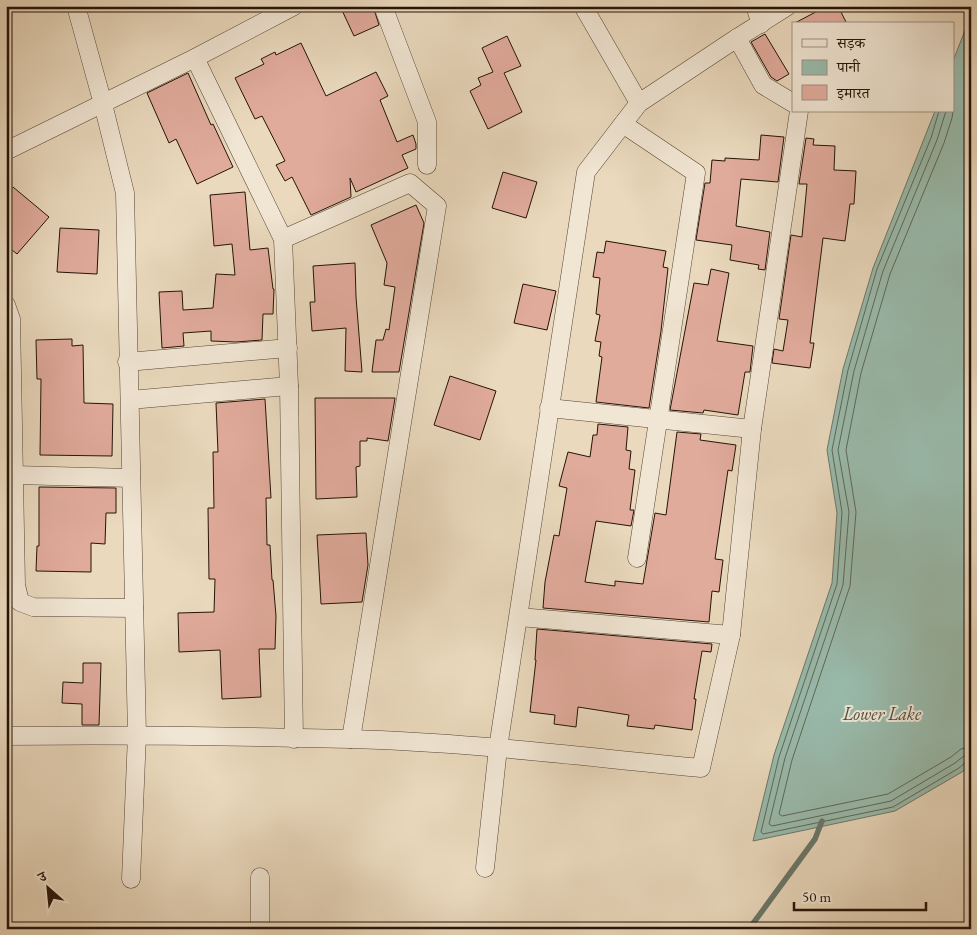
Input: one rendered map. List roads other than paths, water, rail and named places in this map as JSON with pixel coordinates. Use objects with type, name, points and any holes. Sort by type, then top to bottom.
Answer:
[{"type":"street","points":[[76,6],[125,194],[127,362],[130,400],[137,735],[131,879]]},
{"type":"street","points":[[6,151],[195,58],[294,6]]},
{"type":"street","points":[[383,6],[428,122],[427,165]]},
{"type":"street","points":[[583,6],[639,103]]},
{"type":"street","points":[[754,6],[761,24]]},
{"type":"street","points":[[485,868],[498,748],[586,172],[639,103],[788,6]]},
{"type":"street","points":[[737,38],[763,85],[792,102]]},
{"type":"street","points":[[195,58],[283,239],[290,386],[294,739]]},
{"type":"street","points":[[6,736],[137,735],[351,739],[498,748],[701,768],[732,635],[752,428],[799,112]]},
{"type":"street","points":[[623,124],[696,173],[637,558]]},
{"type":"street","points":[[283,239],[410,183],[437,206],[351,739]]},
{"type":"street","points":[[6,305],[11,318],[16,585],[20,602],[33,607],[134,608]]},
{"type":"street","points":[[127,362],[288,348]]},
{"type":"street","points":[[130,400],[290,386]]},
{"type":"street","points":[[550,408],[752,428]]},
{"type":"street","points":[[14,475],[131,478]]},
{"type":"street","points":[[519,617],[732,635]]},
{"type":"street","points":[[260,877],[260,929]]},
{"type":"water","name":"Lower Lake","points":[[971,15],[971,765],[895,811],[753,841],[774,755],[832,583],[837,513],[827,450],[843,369],[873,268],[935,112],[954,112],[954,58]]},
{"type":"waterway","points":[[749,929],[815,839],[822,821]]}]
